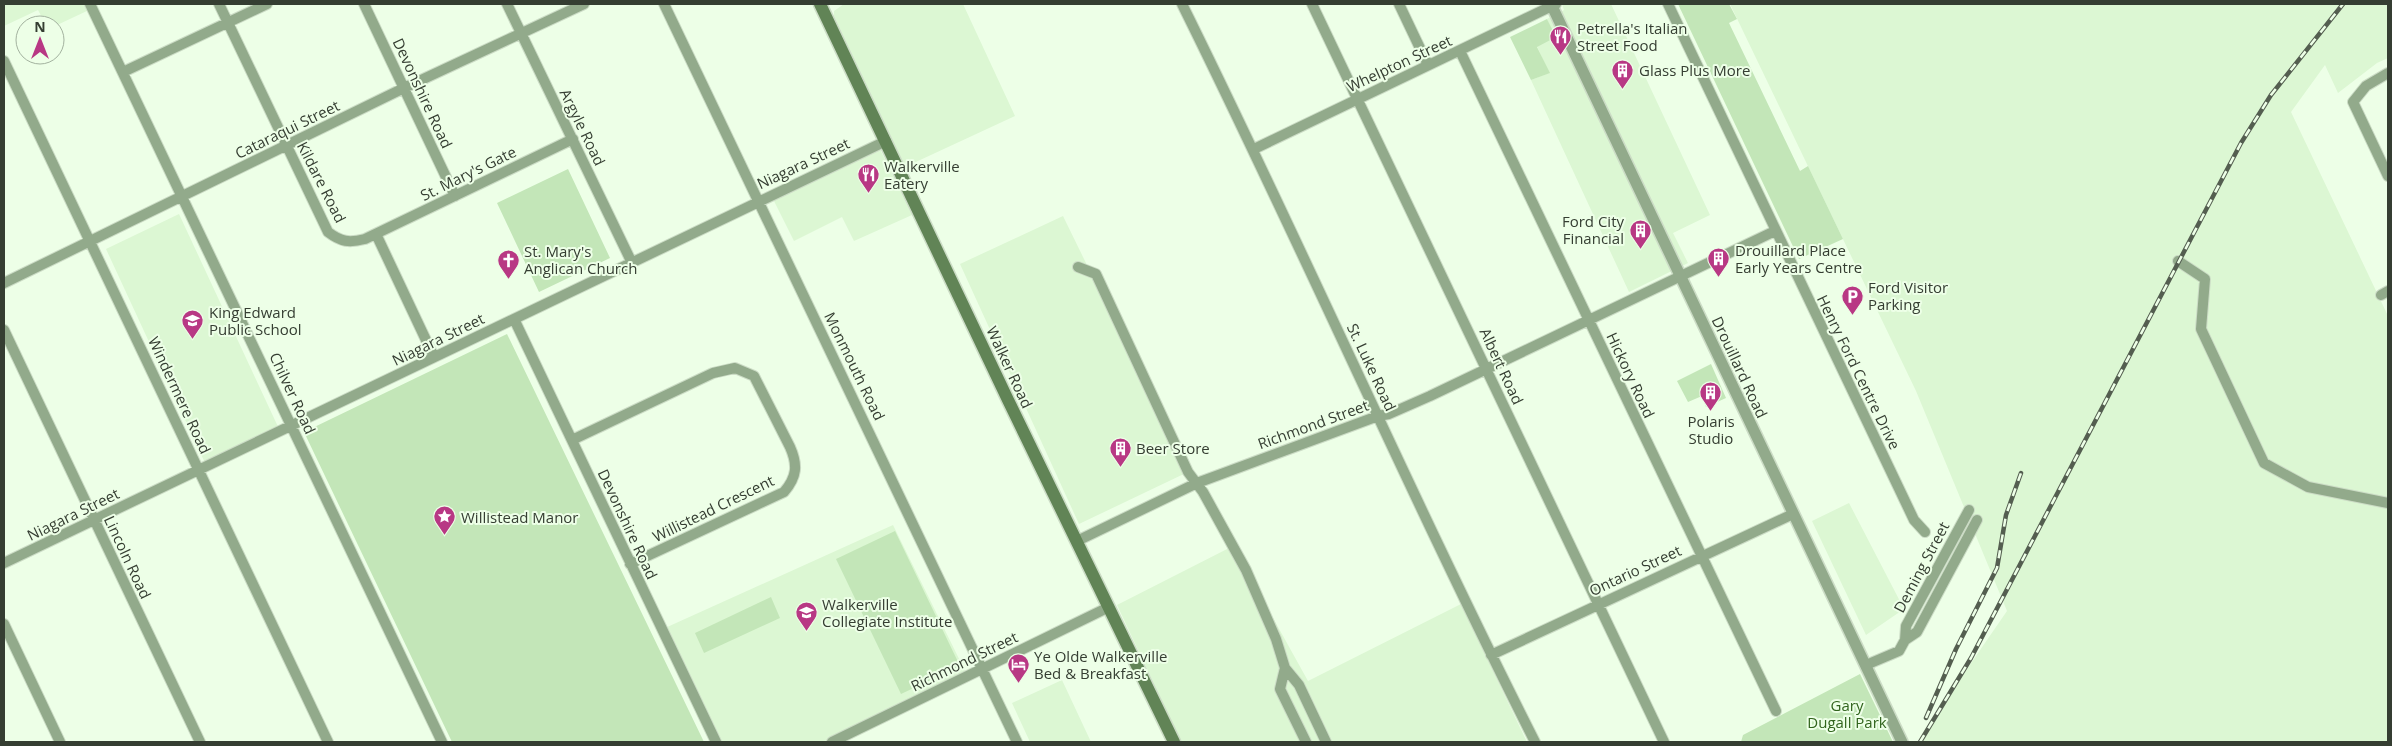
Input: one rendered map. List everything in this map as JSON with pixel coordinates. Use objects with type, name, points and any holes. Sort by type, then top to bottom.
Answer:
[{"type":"main road","name":"Walker Road","points":[[824,5],[886,141],[1174,742]]},
{"type":"street","name":"Chilver Road","points":[[90,4],[442,742]]},
{"type":"street","name":"Kildare Road","points":[[219,4],[328,232],[346,242],[363,240],[376,234]]},
{"type":"street","points":[[123,72],[268,4]]},
{"type":"street","name":"Devonshire Road","points":[[364,4],[455,196]]},
{"type":"street","name":"Argyle Road","points":[[507,4],[632,263]]},
{"type":"street","name":"Cataraqui Street","points":[[4,283],[287,147],[404,88],[584,4]]},
{"type":"street","name":"Monmouth Road","points":[[664,4],[1017,742]]},
{"type":"street","name":"St. Luke Road","points":[[1182,4],[1254,149],[1491,656],[1535,742]]},
{"type":"street","name":"Albert Road","points":[[1312,4],[1664,742]]},
{"type":"street","points":[[1399,4],[1428,65]]},
{"type":"street","name":"Whelpton Street","points":[[1254,149],[1460,51],[1553,4]]},
{"type":"street","name":"Drouillard Road","points":[[1553,4],[1902,742]]},
{"type":"street","name":"Henry Ford Centre Drive","points":[[1668,4],[1914,520],[1926,532]]},
{"type":"street","name":"Hickory Road","points":[[1460,51],[1700,556],[1776,711]]},
{"type":"street","name":"Windermere Road","points":[[4,61],[328,742]]},
{"type":"street","points":[[2388,73],[2366,86],[2353,102],[2388,176]]},
{"type":"street","name":"St. Mary's Gate","points":[[376,234],[572,139]]},
{"type":"street","name":"Niagara Street","points":[[4,563],[886,141]]},
{"type":"street","name":"Richmond Street","points":[[1077,541],[1197,483],[1378,416],[1389,414],[1430,396],[1775,231]]},
{"type":"street","points":[[376,234],[434,357]]},
{"type":"street","points":[[2178,262],[2204,279],[2201,329],[2264,463],[2308,487],[2388,503]]},
{"type":"street","points":[[1078,267],[1096,274],[1188,472],[1197,483],[1246,570],[1276,639],[1285,668],[1299,685],[1326,742]]},
{"type":"street","name":"Devonshire Road","points":[[514,319],[716,742]]},
{"type":"street","name":"Lincoln Road","points":[[4,330],[200,742]]},
{"type":"street","name":"Willistead Crescent","points":[[572,440],[713,373],[734,368],[754,376],[790,447],[795,459],[796,472],[792,483],[784,492],[630,564]]},
{"type":"street","name":"Deming Street","points":[[1905,640],[1906,626],[1969,510]]},
{"type":"street","name":"Ontario Street","points":[[1491,656],[1700,556],[1793,514]]},
{"type":"street","name":"Deming Street","points":[[1866,665],[1899,650],[1905,640],[1917,632],[1977,520]]},
{"type":"street","name":"Richmond Street","points":[[832,742],[856,736],[983,669],[1109,607]]},
{"type":"street","points":[[4,624],[60,742]]},
{"type":"street","points":[[1285,668],[1280,689],[1306,742]]},
{"type":"shaded area","points":[[4,4],[85,4],[89,10],[65,21],[65,15],[41,15],[38,10],[27,15],[15,15],[15,21],[4,26]]},
{"type":"shaded area","points":[[844,4],[963,4],[1015,116],[905,167],[834,16],[834,11]]},
{"type":"shaded area","points":[[1562,4],[1611,4],[1710,215],[1673,233],[1688,263],[1629,292],[1531,80],[1549,73],[1537,46],[1555,37],[1547,19],[1564,10]]},
{"type":"shaded area","points":[[1730,4],[2388,4],[2388,58],[2377,63],[2338,93],[2325,65],[2291,112],[2388,316],[2388,742],[1921,742],[1967,669],[2007,611],[1916,391]]},
{"type":"shaded area","points":[[878,145],[912,215],[854,241],[842,217],[794,241],[771,195]]},
{"type":"shaded area","name":"King Edward Public School","points":[[179,214],[280,431],[206,465],[106,249]]},
{"type":"shaded area","points":[[1063,216],[1188,472],[1079,524],[960,264]]},
{"type":"shaded area","points":[[1849,503],[1904,609],[1866,635],[1812,521]]},
{"type":"shaded area","name":"Walkerville Collegiate Institute","points":[[893,525],[967,675],[823,742],[720,742],[665,628]]},
{"type":"shaded area","points":[[1233,546],[1308,681],[1461,604],[1527,742],[1181,742],[1117,605]]},
{"type":"shaded area","points":[[1062,680],[1091,742],[1030,742],[1012,703]]},
{"type":"green space","points":[[1678,4],[1729,4],[1737,19],[1729,23],[1800,171],[1808,166],[1843,239],[1799,259]]},
{"type":"green space","points":[[1547,19],[1556,37],[1537,47],[1550,73],[1531,80],[1510,37]]},
{"type":"green space","points":[[568,169],[610,258],[539,292],[497,203]]},
{"type":"green space","points":[[507,334],[704,742],[452,742],[304,432]]},
{"type":"green space","points":[[1711,364],[1726,398],[1706,407],[1702,396],[1688,402],[1677,381]]},
{"type":"green space","points":[[895,531],[960,666],[901,694],[836,559]]},
{"type":"green space","points":[[771,597],[780,618],[704,653],[695,633]]},
{"type":"green space","name":"Gary Dugall Park","points":[[1860,674],[1893,742],[1741,742],[1743,735]]},
{"type":"railway","points":[[1920,742],[1971,658],[2241,143],[2271,95],[2343,4]]},
{"type":"railway","points":[[1926,718],[1956,649],[1997,568],[2006,515],[2021,473]]},
{"type":"place","name":"Petrella's Italian Street Food","points":[[1561,56]]},
{"type":"place","name":"Glass Plus More","points":[[1623,89]]},
{"type":"place","name":"Walkerville Eatery","points":[[868,194]]},
{"type":"place","name":"Ford City Financial","points":[[1640,249]]},
{"type":"place","name":"Drouillard Place Early Years Centre","points":[[1719,278]]},
{"type":"place","name":"St. Mary's Anglican Church","points":[[508,279]]},
{"type":"place","name":"Ford Visitor Parking","points":[[1852,315]]},
{"type":"place","name":"King Edward Public School","points":[[193,340]]},
{"type":"place","name":"Polaris Studio","points":[[1711,411]]},
{"type":"place","name":"Beer Store","points":[[1120,467]]},
{"type":"place","name":"Willistead Manor","points":[[445,536]]},
{"type":"place","name":"Walkerville Collegiate Institute","points":[[806,632]]},
{"type":"place","name":"Ye Olde Walkerville Bed & Breakfast","points":[[1018,684]]}]
